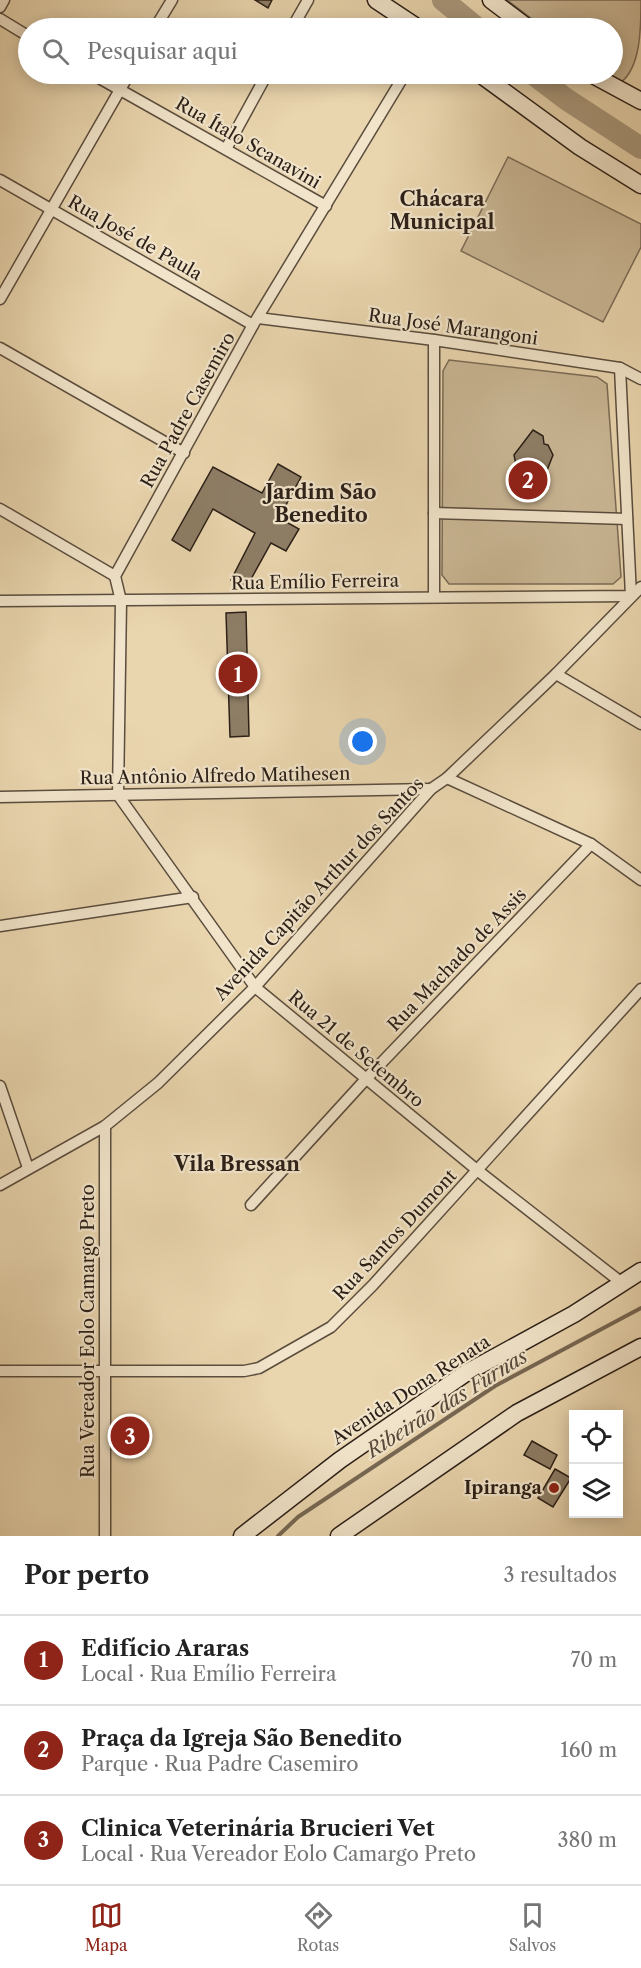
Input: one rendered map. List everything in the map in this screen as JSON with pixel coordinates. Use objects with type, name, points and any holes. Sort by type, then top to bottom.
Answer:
[{"type":"main road","points":[[376,0],[403,18]]},
{"type":"main road","points":[[491,0],[515,18]]},
{"type":"main road","points":[[494,84],[580,147],[641,185]]},
{"type":"main road","points":[[610,84],[641,101]]},
{"type":"main road","name":"Avenida Dona Renata","points":[[242,1536],[340,1460],[466,1373],[574,1314],[641,1271]]},
{"type":"main road","points":[[339,1536],[517,1413],[641,1347]]},
{"type":"street","points":[[0,7],[4,0]]},
{"type":"street","points":[[161,18],[172,0]]},
{"type":"street","points":[[298,18],[308,0]]},
{"type":"street","points":[[0,19],[18,30]]},
{"type":"street","name":"Rua Ítalo Scanavini","points":[[111,84],[326,206]]},
{"type":"street","points":[[0,299],[123,84]]},
{"type":"street","points":[[226,149],[262,84]]},
{"type":"street","name":"Rua Padre Casemiro","points":[[115,576],[256,321],[399,84]]},
{"type":"street","name":"Rua José de Paula","points":[[0,180],[256,321]]},
{"type":"street","name":"Rua José Marangoni","points":[[256,321],[434,339],[620,368],[641,379]]},
{"type":"street","points":[[434,339],[434,597]]},
{"type":"street","points":[[0,348],[184,453]]},
{"type":"street","points":[[620,368],[631,596]]},
{"type":"street","points":[[0,509],[115,576],[121,600],[118,795]]},
{"type":"street","points":[[434,513],[627,519]]},
{"type":"street","name":"Avenida Capitão Arthur dos Santos","points":[[0,1185],[105,1126],[158,1083],[255,987],[431,789],[447,778],[556,674],[641,587]]},
{"type":"street","name":"Rua Emílio Ferreira","points":[[0,601],[631,596]]},
{"type":"street","points":[[556,674],[641,724]]},
{"type":"street","points":[[447,778],[591,844],[641,880]]},
{"type":"street","name":"Rua Antônio Alfredo Matihesen","points":[[0,797],[431,789]]},
{"type":"street","name":"Rua 21 de Setembro","points":[[118,795],[193,897],[255,987],[477,1170],[622,1283]]},
{"type":"street","name":"Rua Machado de Assis","points":[[250,1205],[366,1079],[591,844]]},
{"type":"street","points":[[0,926],[193,897]]},
{"type":"street","name":"Rua Santos Dumont","points":[[0,1371],[244,1371],[259,1368],[331,1327],[373,1286],[641,989]]},
{"type":"street","points":[[0,1086],[28,1168]]},
{"type":"street","name":"Rua Vereador Eolo Camargo Preto","points":[[105,1126],[105,1536]]},
{"type":"shaded area","points":[[507,0],[641,0],[638,46],[632,68],[623,80],[623,18],[531,18]]},
{"type":"shaded area","points":[[508,157],[641,224],[641,247],[603,322],[461,251]]},
{"type":"shaded area","points":[[449,360],[597,377],[607,384],[621,577],[613,584],[449,584],[442,575],[443,371]]},
{"type":"building","points":[[255,0],[272,0],[268,8]]},
{"type":"building","points":[[533,430],[543,436],[544,444],[548,445],[553,455],[538,493],[521,489],[514,455]]},
{"type":"building","points":[[278,464],[301,477],[279,518],[299,529],[286,551],[271,543],[246,588],[231,580],[255,533],[213,509],[190,551],[172,540],[213,467],[262,493]]},
{"type":"building","points":[[246,612],[249,736],[230,737],[226,613]]},
{"type":"building","points":[[142,1428],[142,1444],[118,1444],[118,1429]]},
{"type":"building","points":[[532,1441],[557,1455],[550,1469],[524,1455]]},
{"type":"building","name":"Ipiranga","points":[[555,1469],[569,1477],[569,1481],[553,1507],[538,1498]]},
{"type":"waterway","points":[[443,0],[465,18]]},
{"type":"waterway","points":[[546,84],[641,148]]},
{"type":"waterway","name":"Ribeirão das Furnas","points":[[278,1536],[298,1517],[495,1386],[641,1308]]},
{"type":"place","name":"Praça da Igreja São Benedito","points":[[528,480]]},
{"type":"place","name":"Edifício Araras","points":[[238,674]]},
{"type":"place","name":"Clinica Veterinária Brucieri Vet","points":[[130,1436]]},
{"type":"place","name":"Ipiranga","points":[[554,1488]]},
{"type":"district","name":"Chácara Municipal","points":[[442,210]]},
{"type":"district","name":"Jardim São Benedito","points":[[321,504]]},
{"type":"district","name":"Vila Bressan","points":[[237,1164]]}]
